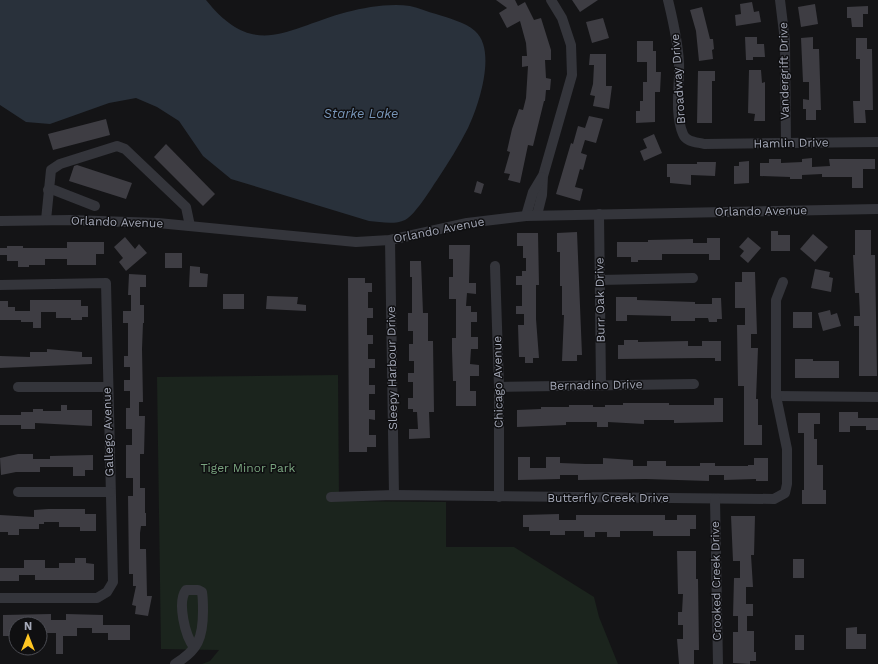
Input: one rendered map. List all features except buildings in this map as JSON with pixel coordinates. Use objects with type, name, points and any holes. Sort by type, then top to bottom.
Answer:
[{"type":"street","points":[[537,215],[542,195],[543,176],[572,75],[570,44],[562,18],[551,0]]},
{"type":"street","name":"Broadway Drive","points":[[668,0],[675,28],[679,63],[679,118],[683,135],[688,140],[704,144]]},
{"type":"street","name":"Vandergrift Drive","points":[[780,0],[785,41],[786,143]]},
{"type":"street","name":"Hamlin Drive","points":[[704,144],[878,142]]},
{"type":"street","points":[[46,220],[51,170],[60,164],[117,146],[125,149],[186,207],[190,226]]},
{"type":"street","points":[[526,216],[533,192],[543,176]]},
{"type":"street","points":[[48,190],[54,190],[95,206]]},
{"type":"street","name":"Orlando Avenue","points":[[0,221],[118,221],[190,226],[356,242],[390,240],[467,223],[537,215],[878,209]]},
{"type":"street","name":"Burr Oak Drive","points":[[599,214],[601,385]]},
{"type":"street","name":"Sleepy Harbour Drive","points":[[390,240],[394,495]]},
{"type":"street","name":"Chicago Avenue","points":[[496,266],[499,387],[499,497]]},
{"type":"street","points":[[600,280],[693,278]]},
{"type":"street","points":[[782,282],[776,300],[776,396],[878,397]]},
{"type":"street","name":"Gallego Avenue","points":[[0,285],[106,283],[107,387],[113,582],[107,592],[98,598],[0,598]]},
{"type":"street","name":"Bernadino Drive","points":[[499,387],[694,384]]},
{"type":"street","points":[[18,387],[107,387]]},
{"type":"street","name":"Butterfly Creek Drive","points":[[331,497],[394,495],[774,499],[785,493],[787,484],[787,449],[776,396]]},
{"type":"street","points":[[18,492],[110,492]]},
{"type":"street","name":"Crooked Creek Drive","points":[[715,499],[718,664]]},
{"type":"street","points":[[175,664],[185,657],[194,647],[202,636],[202,592],[198,590],[186,590],[183,597],[184,626],[189,641],[194,647]]},
{"type":"green space","name":"Tiger Minor Park","points":[[338,375],[339,501],[446,502],[446,547],[514,547],[594,597],[599,617],[618,664],[202,664],[210,661],[219,650],[161,649],[157,377]]},
{"type":"water","name":"Starke Lake","points":[[0,0],[206,0],[224,19],[240,30],[256,35],[272,35],[289,31],[347,12],[362,9],[387,5],[410,6],[456,21],[475,31],[481,40],[485,51],[484,78],[477,106],[468,128],[449,161],[414,213],[401,222],[387,223],[369,221],[231,179],[203,156],[179,121],[157,107],[136,98],[109,103],[50,124],[26,122],[0,105]]}]
